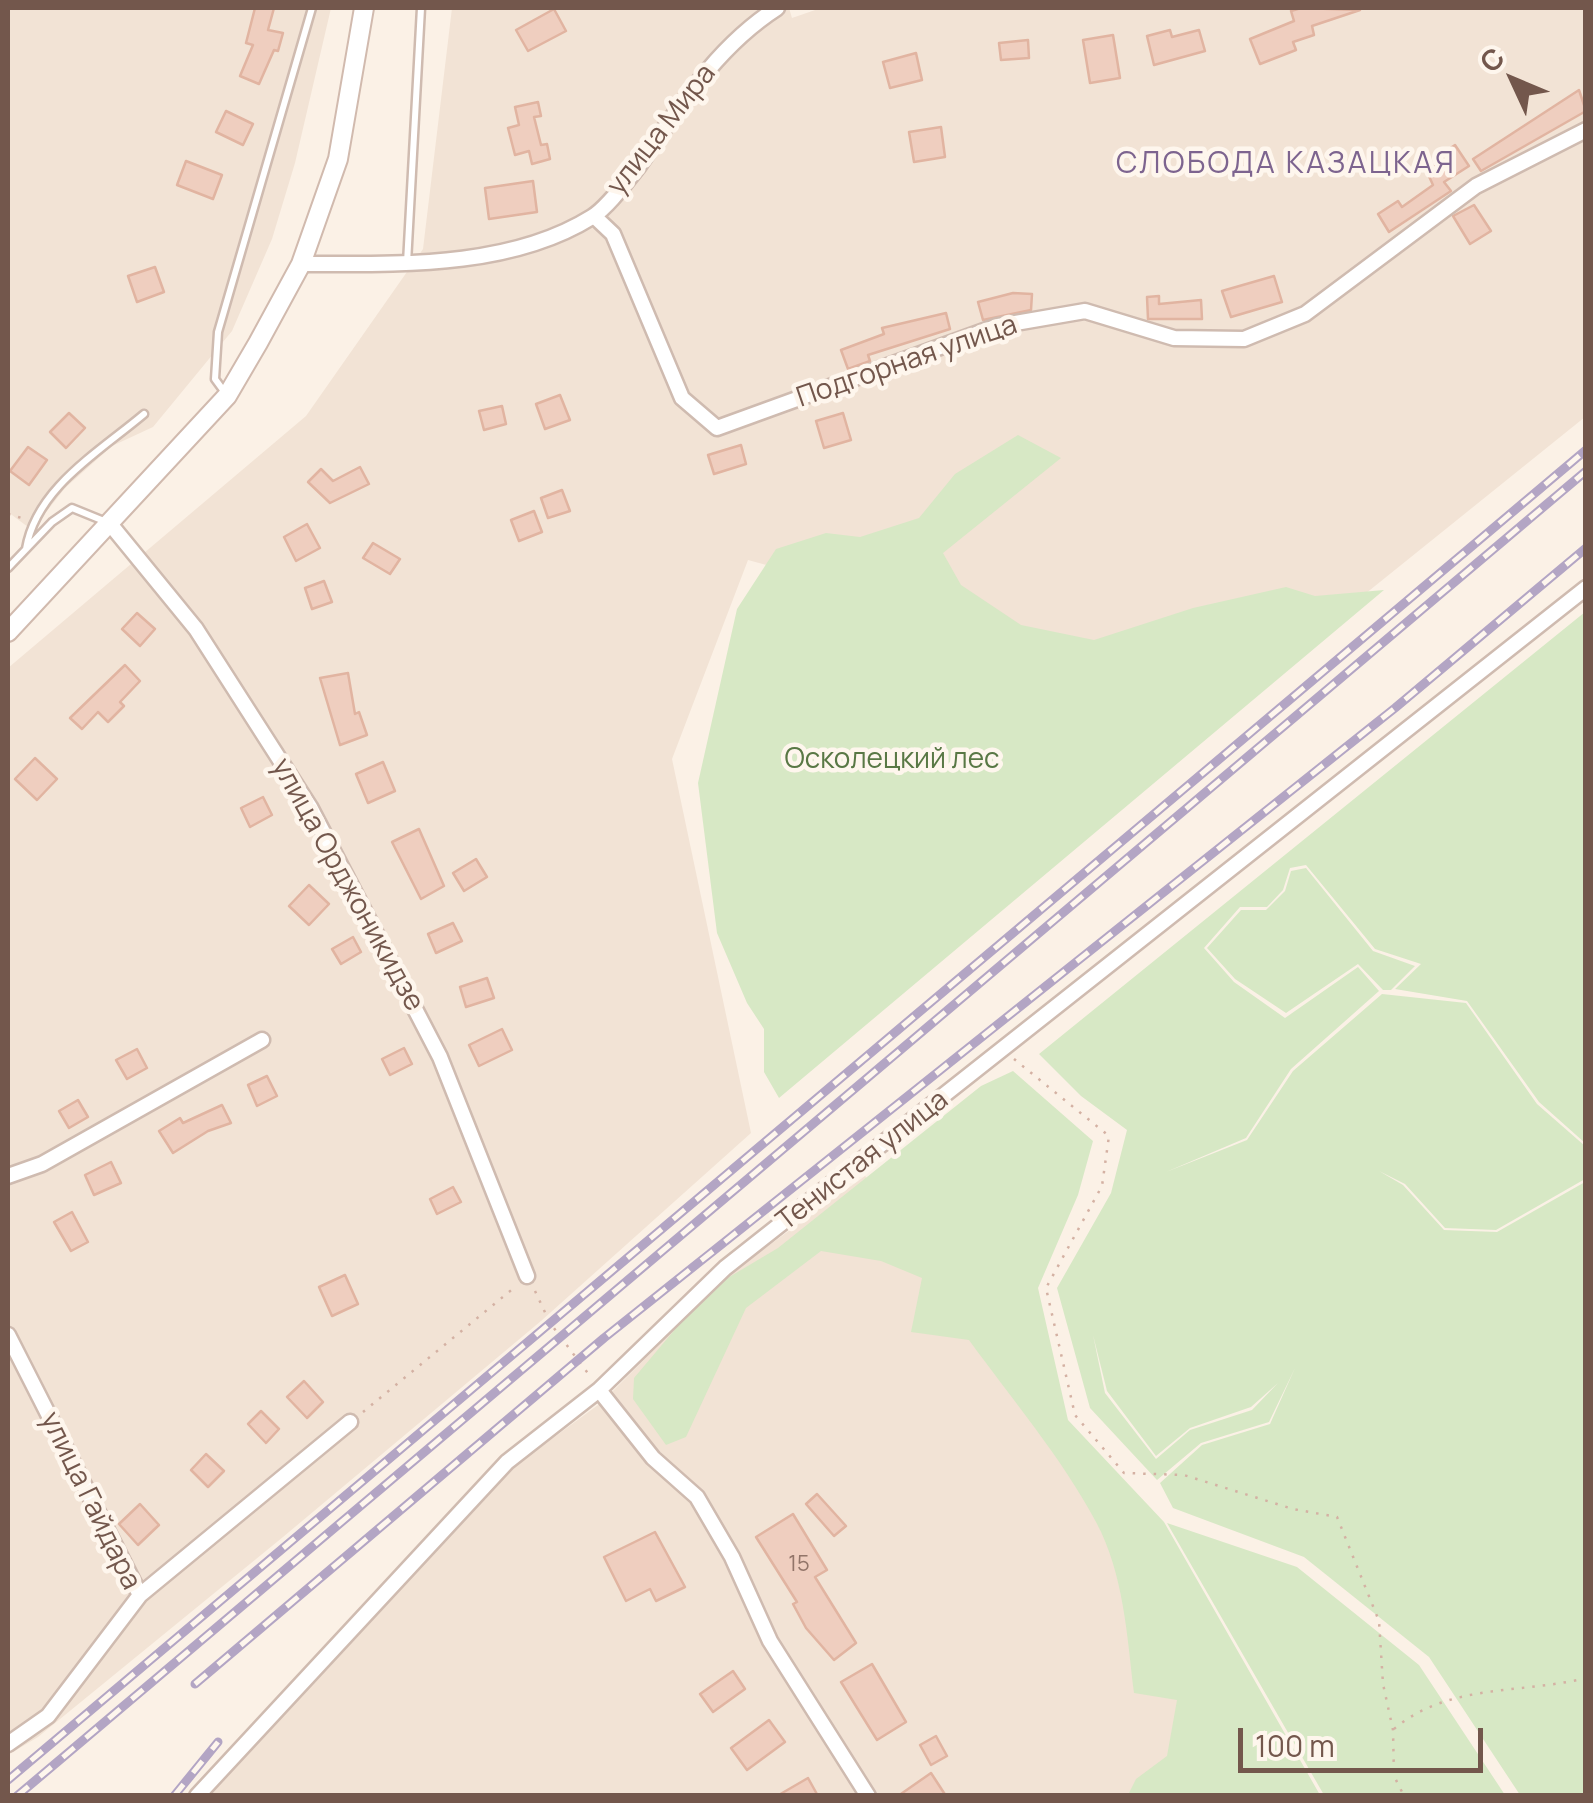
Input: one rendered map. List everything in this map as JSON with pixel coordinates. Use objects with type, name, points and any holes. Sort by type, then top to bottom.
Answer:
[{"type":"main road","points":[[8,632],[228,396],[301,264],[338,159],[364,8]]},
{"type":"street","name":"улица Мира","points":[[301,264],[408,264],[537,241],[594,216],[634,171],[695,82],[750,25],[777,8]]},
{"type":"street","name":"Подгорная улица","points":[[594,216],[613,234],[682,398],[716,428],[998,326],[1068,314],[1085,312],[1174,338],[1244,339],[1305,314],[1476,186],[1586,130]]},
{"type":"street","name":"улица Орджоникидзе","points":[[111,525],[196,629],[310,807],[440,1058],[528,1276]]},
{"type":"street","name":"Тенистая улица","points":[[197,1796],[507,1462],[599,1390],[725,1268],[1005,1051],[1586,588]]},
{"type":"street","points":[[8,1176],[42,1164],[262,1040]]},
{"type":"street","name":"улица Гайдара","points":[[8,1335],[140,1595],[48,1716],[8,1744]]},
{"type":"street","points":[[599,1390],[653,1458],[697,1497],[732,1557],[770,1640],[868,1796]]},
{"type":"street","points":[[140,1595],[350,1422]]},
{"type":"lane","points":[[228,396],[215,379],[218,332],[312,8]]},
{"type":"lane","points":[[408,264],[421,8]]},
{"type":"lane","points":[[26,549],[31,520],[58,486],[144,414]]},
{"type":"lane","points":[[8,568],[72,508],[92,512],[111,525]]},
{"type":"path","points":[[8,514],[31,520]]},
{"type":"path","points":[[1005,1051],[1110,1136],[1102,1186],[1046,1288],[1076,1415],[1124,1473],[1184,1474],[1293,1509],[1337,1517],[1379,1621],[1383,1684],[1393,1730],[1394,1776],[1404,1796]]},
{"type":"path","points":[[350,1422],[528,1276],[550,1324],[599,1390]]},
{"type":"path","points":[[1393,1730],[1410,1715],[1438,1703],[1586,1678]]},
{"type":"shaded area","points":[[8,8],[331,8],[295,163],[272,239],[232,331],[153,427],[112,446],[65,488],[32,530],[8,512]]},
{"type":"shaded area","points":[[452,8],[789,8],[792,18],[821,8],[1585,8],[1585,417],[1329,623],[1185,679],[748,560],[672,759],[751,1133],[541,1321],[283,1537],[38,1737],[8,1755],[8,668],[306,416],[423,249]]},
{"type":"shaded area","points":[[865,1176],[1001,1308],[1215,1723],[1175,1795],[209,1796],[511,1469],[602,1402],[729,1274]]},
{"type":"green space","name":"Осколецкий лес","points":[[1018,435],[1061,458],[943,553],[961,585],[1021,625],[1094,640],[1193,608],[1286,587],[1315,596],[1384,590],[779,1098],[764,1072],[764,1029],[747,1003],[717,933],[698,783],[737,609],[776,549],[826,533],[860,537],[919,518],[955,474]]},
{"type":"green space","points":[[1585,612],[1585,1143],[1539,1102],[1467,1001],[1395,989],[1421,964],[1375,949],[1306,865],[1290,868],[1283,890],[1267,907],[1240,907],[1204,948],[1234,982],[1285,1018],[1358,967],[1379,991],[1291,1069],[1246,1138],[1166,1172],[1247,1140],[1293,1071],[1382,994],[1466,1003],[1537,1104],[1585,1146],[1585,1179],[1496,1230],[1445,1228],[1405,1184],[1379,1171],[1403,1185],[1444,1230],[1497,1232],[1585,1182],[1585,1795],[1520,1795],[1429,1657],[1304,1557],[1173,1508],[1160,1483],[1202,1445],[1270,1424],[1295,1368],[1269,1422],[1201,1443],[1157,1480],[1090,1408],[1057,1288],[1111,1193],[1127,1130],[1081,1096],[1039,1054]],"holes":[[[1093,1335],[1107,1391],[1156,1456],[1190,1428],[1251,1407],[1278,1383],[1252,1410],[1190,1430],[1156,1459],[1105,1393]]]},
{"type":"green space","points":[[1306,868],[1373,951],[1415,966],[1391,990],[1383,990],[1358,964],[1286,1013],[1235,979],[1207,948],[1241,910],[1266,910],[1285,891],[1291,871]]},
{"type":"green space","points":[[1013,1071],[1093,1141],[1078,1195],[1038,1288],[1068,1420],[1164,1522],[1320,1795],[1128,1795],[1136,1779],[1167,1756],[1177,1700],[1134,1693],[1123,1606],[1113,1563],[1083,1498],[1036,1429],[969,1340],[911,1332],[922,1278],[881,1261],[821,1251],[746,1308],[686,1437],[666,1445],[633,1399],[634,1378],[709,1289],[778,1248],[981,1086]]},
{"type":"green space","points":[[1167,1523],[1297,1567],[1419,1665],[1505,1795],[1324,1795]]},
{"type":"building","points":[[255,8],[274,8],[268,30],[283,33],[278,51],[274,50],[259,84],[240,76],[253,45],[246,43]]},
{"type":"building","points":[[554,9],[566,31],[528,51],[516,30]]},
{"type":"building","points":[[1360,10],[1312,26],[1314,35],[1293,42],[1296,50],[1260,64],[1250,39],[1294,21],[1291,11]]},
{"type":"building","points":[[1170,30],[1172,37],[1199,30],[1205,51],[1154,65],[1147,36]]},
{"type":"building","points":[[1113,35],[1120,78],[1090,83],[1083,40]]},
{"type":"building","points":[[1028,40],[1029,58],[1001,60],[999,43]]},
{"type":"building","points":[[916,53],[922,80],[890,88],[883,62]]},
{"type":"building","points":[[1579,90],[1586,111],[1481,171],[1473,159]]},
{"type":"building","points":[[538,102],[541,116],[534,117],[541,145],[547,144],[550,159],[532,164],[529,151],[515,155],[508,128],[519,125],[515,107]]},
{"type":"building","points":[[226,111],[253,124],[243,145],[216,132]]},
{"type":"building","points":[[941,127],[945,157],[914,162],[909,132]]},
{"type":"building","points":[[1455,145],[1469,166],[1444,182],[1451,191],[1389,232],[1378,214],[1398,201],[1402,207],[1433,185],[1427,172],[1438,163],[1435,158]]},
{"type":"building","points":[[186,161],[222,175],[213,199],[177,185]]},
{"type":"building","points":[[533,181],[537,212],[489,219],[485,188]]},
{"type":"building","points":[[1474,205],[1491,231],[1470,244],[1453,216]]},
{"type":"building","points":[[155,267],[164,292],[137,302],[128,276]]},
{"type":"building","points":[[1274,276],[1282,302],[1231,317],[1222,291]]},
{"type":"building","points":[[1013,293],[1032,294],[1031,310],[983,320],[978,302]]},
{"type":"building","points":[[1159,296],[1159,304],[1201,300],[1202,319],[1148,319],[1147,297]]},
{"type":"building","points":[[946,313],[950,329],[868,355],[870,361],[848,369],[841,350],[884,334],[882,328]]},
{"type":"building","points":[[560,395],[570,420],[545,429],[536,404]]},
{"type":"building","points":[[502,406],[506,424],[484,430],[479,411]]},
{"type":"building","points":[[69,413],[85,428],[66,448],[50,432]]},
{"type":"building","points":[[843,413],[851,440],[824,448],[816,421]]},
{"type":"building","points":[[741,445],[746,464],[714,474],[708,455]]},
{"type":"building","points":[[28,447],[47,460],[29,485],[10,471]]},
{"type":"building","points":[[360,467],[369,484],[330,503],[308,482],[321,469],[333,481]]},
{"type":"building","points":[[562,490],[570,511],[548,518],[541,498]]},
{"type":"building","points":[[534,511],[542,532],[519,541],[511,520]]},
{"type":"building","points":[[307,524],[320,548],[296,561],[284,537]]},
{"type":"building","points":[[373,543],[400,559],[390,574],[363,558]]},
{"type":"building","points":[[324,581],[332,602],[312,609],[305,588]]},
{"type":"building","points":[[137,613],[155,629],[140,646],[122,629]]},
{"type":"building","points":[[125,665],[140,681],[120,702],[124,706],[108,722],[98,712],[82,729],[70,718]]},
{"type":"building","points":[[348,673],[355,714],[359,712],[367,735],[340,745],[320,678]]},
{"type":"building","points":[[35,758],[57,779],[37,800],[15,779]]},
{"type":"building","points":[[383,762],[395,791],[368,803],[356,774]]},
{"type":"building","points":[[263,797],[272,815],[250,827],[241,808]]},
{"type":"building","points":[[419,829],[444,886],[421,899],[392,842]]},
{"type":"building","points":[[476,859],[487,877],[464,891],[453,873]]},
{"type":"building","points":[[309,885],[329,904],[309,925],[289,906]]},
{"type":"building","points":[[453,923],[462,941],[436,953],[428,934]]},
{"type":"building","points":[[353,937],[361,952],[341,964],[332,949]]},
{"type":"building","points":[[487,978],[494,998],[466,1007],[460,987]]},
{"type":"building","points":[[502,1029],[512,1050],[479,1066],[469,1045]]},
{"type":"building","points":[[404,1048],[412,1064],[390,1075],[382,1059]]},
{"type":"building","points":[[137,1049],[147,1068],[127,1079],[116,1060]]},
{"type":"building","points":[[267,1076],[277,1096],[257,1106],[248,1085]]},
{"type":"building","points":[[78,1100],[88,1117],[69,1128],[59,1111]]},
{"type":"building","points":[[222,1105],[231,1123],[208,1131],[173,1153],[159,1131],[180,1118],[183,1123]]},
{"type":"building","points":[[111,1162],[121,1183],[94,1195],[85,1175]]},
{"type":"building","points":[[453,1187],[461,1202],[437,1214],[430,1199]]},
{"type":"building","points":[[72,1212],[88,1242],[71,1251],[54,1222]]},
{"type":"building","points":[[345,1275],[358,1304],[332,1316],[319,1287]]},
{"type":"building","points":[[304,1381],[323,1402],[307,1418],[287,1397]]},
{"type":"building","points":[[261,1411],[279,1429],[266,1443],[248,1424]]},
{"type":"building","points":[[206,1454],[224,1471],[208,1487],[191,1470]]},
{"type":"building","points":[[817,1494],[846,1526],[834,1536],[806,1504]]},
{"type":"building","points":[[140,1504],[159,1525],[138,1545],[119,1524]]},
{"type":"building","points":[[793,1514],[827,1570],[815,1577],[856,1643],[834,1660],[806,1628],[793,1604],[797,1602],[756,1537]]},
{"type":"building","points":[[655,1532],[685,1587],[656,1601],[650,1589],[626,1601],[604,1557]]},
{"type":"building","points":[[872,1664],[906,1722],[877,1740],[841,1682]]},
{"type":"building","points":[[733,1671],[745,1689],[713,1712],[700,1694]]},
{"type":"building","points":[[769,1720],[785,1742],[747,1770],[731,1748]]},
{"type":"building","points":[[936,1736],[947,1756],[931,1765],[920,1745]]},
{"type":"building","points":[[931,1773],[946,1796],[898,1796]]},
{"type":"building","points":[[808,1778],[818,1796],[777,1796]]},
{"type":"railway","points":[[8,1780],[1586,450]]},
{"type":"railway","points":[[17,1796],[1586,471]]},
{"type":"railway","points":[[195,1684],[604,1338],[1395,708],[1586,548]]},
{"type":"railway","points":[[174,1796],[218,1742]]},
{"type":"district","name":"СЛОБОДА КАЗАЦКАЯ","points":[[1286,165]]}]
